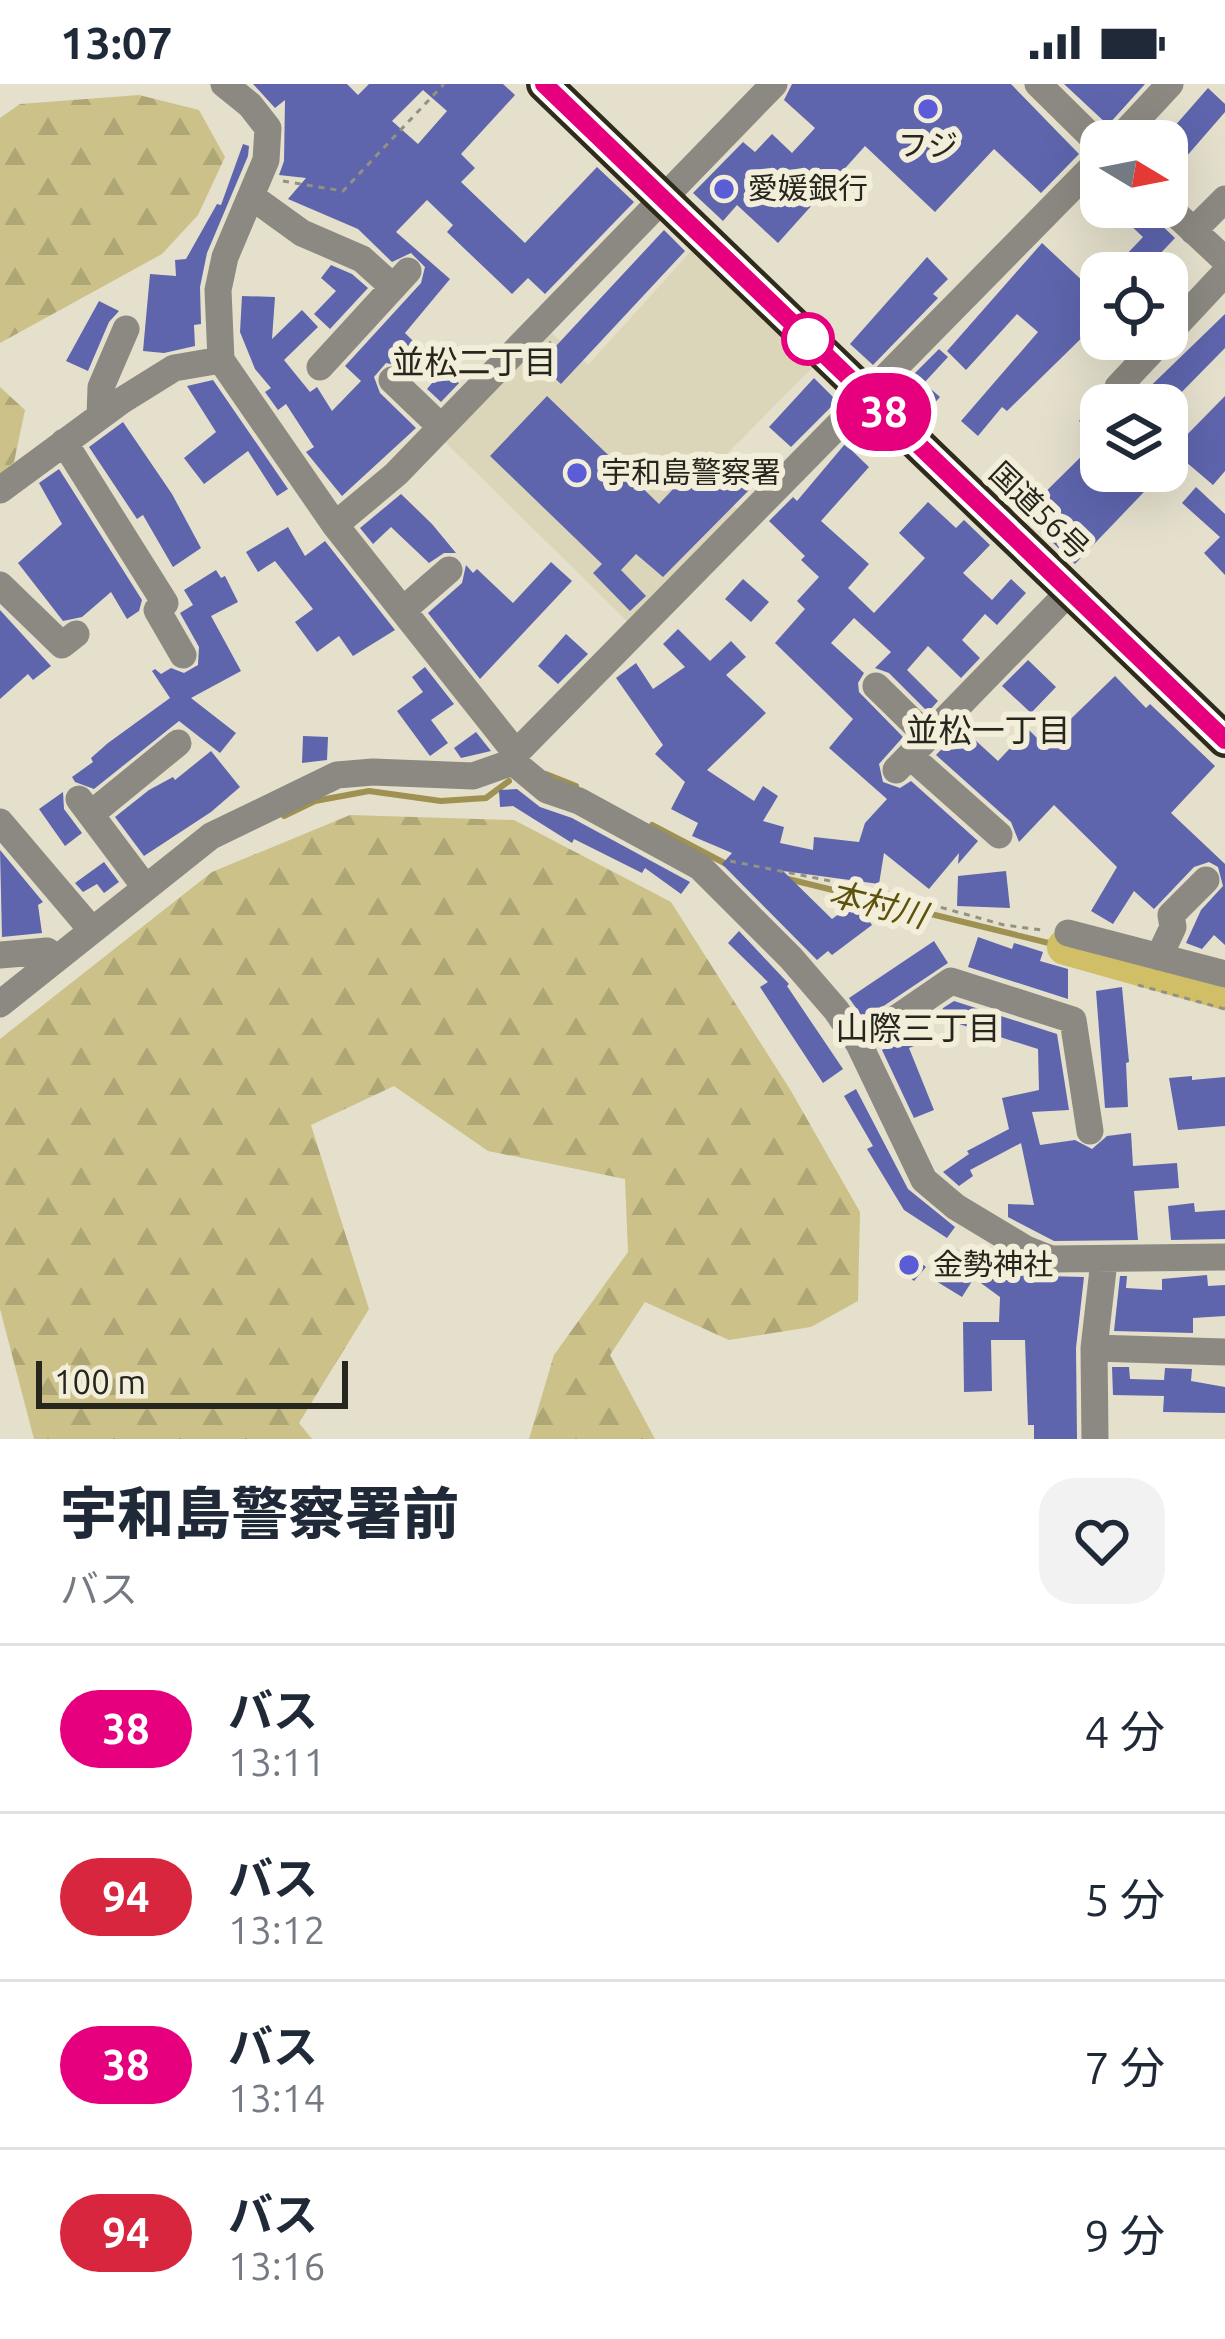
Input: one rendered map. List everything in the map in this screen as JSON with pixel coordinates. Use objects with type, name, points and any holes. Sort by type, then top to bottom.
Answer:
[{"type":"highway","name":"国道56号","points":[[544,84],[1070,592],[1218,720]]},
{"type":"street","points":[[224,84],[268,128],[266,160],[224,256],[218,290],[221,360],[335,525],[514,758],[547,790],[579,800],[700,867],[791,958],[859,1044],[924,1180],[956,1207],[1051,1259],[1225,1257]]},
{"type":"street","points":[[335,525],[396,474],[774,84]]},
{"type":"street","points":[[1038,84],[1080,125]]},
{"type":"street","points":[[1137,120],[1170,84]]},
{"type":"street","points":[[0,1004],[211,836],[337,775],[472,776],[514,758],[1080,179]]},
{"type":"street","points":[[256,187],[302,233],[339,237],[362,259],[401,279],[318,365]]},
{"type":"street","points":[[1193,231],[1225,199]]},
{"type":"street","points":[[1188,226],[1225,260]]},
{"type":"street","points":[[1188,312],[1225,273]]},
{"type":"street","points":[[100,416],[101,387],[126,329]]},
{"type":"street","points":[[0,490],[175,368],[221,360]]},
{"type":"street","points":[[1121,384],[1143,360]]},
{"type":"street","points":[[392,380],[442,427]]},
{"type":"street","points":[[64,442],[174,599],[157,610],[183,655]]},
{"type":"street","points":[[403,610],[449,570]]},
{"type":"street","points":[[3,575],[62,645],[76,634]]},
{"type":"street","points":[[911,754],[1070,592]]},
{"type":"street","points":[[876,686],[911,754],[999,835]]},
{"type":"street","points":[[145,887],[85,806],[180,745]]},
{"type":"street","points":[[0,821],[91,929]]},
{"type":"street","points":[[1159,957],[1173,927],[1171,915],[1206,880]]},
{"type":"street","points":[[1068,933],[1225,974]]},
{"type":"street","points":[[0,956],[47,951],[54,959]]},
{"type":"street","points":[[859,1044],[951,980],[1072,1021],[1090,1131]]},
{"type":"street","points":[[1095,1439],[1094,1348],[1104,1261]]},
{"type":"street","points":[[1094,1348],[1225,1352]]},
{"type":"path","points":[[256,187],[343,190],[444,84]]},
{"type":"path","points":[[700,867],[725,860],[886,892],[1004,925],[1068,933]]},
{"type":"path","points":[[1138,986],[1225,1009]]},
{"type":"shaded area","points":[[692,250],[812,368],[705,476],[741,513],[630,624],[442,439],[547,329],[588,365]]},
{"type":"green space","points":[[139,95],[199,110],[225,157],[198,215],[162,254],[0,343],[0,118],[20,104]]},
{"type":"green space","points":[[0,387],[25,410],[14,462],[0,474]]},
{"type":"green space","points":[[350,815],[514,820],[671,902],[791,1091],[860,1212],[858,1301],[811,1327],[729,1340],[645,1302],[610,1355],[655,1439],[529,1439],[554,1355],[628,1252],[625,1179],[488,1151],[394,1086],[311,1125],[369,1309],[299,1423],[312,1439],[34,1439],[0,1309],[0,1039],[212,872]]},
{"type":"building","points":[[253,84],[347,84],[358,95],[369,84],[503,84],[515,95],[461,154],[475,168],[461,182],[525,243],[597,167],[634,202],[545,294],[528,278],[512,294],[447,232],[453,225],[427,200],[396,232],[450,279],[405,333],[421,349],[404,367],[386,363],[374,377],[380,393],[416,428],[342,496],[306,452],[314,447],[286,404],[278,410],[265,392],[271,388],[255,369],[240,332],[242,296],[275,297],[272,339],[302,310],[318,327],[284,360],[310,392],[317,387],[332,411],[361,381],[345,366],[421,283],[425,267],[411,253],[392,262],[358,229],[288,199],[306,178],[279,175],[284,161],[285,100],[275,108]],"holes":[[[423,90],[447,111],[418,144],[392,121]]]},
{"type":"building","points":[[792,84],[1011,84],[1079,154],[1041,193],[994,149],[935,212],[865,146],[778,243],[737,205],[723,221],[693,193],[743,142],[755,152],[772,134],[792,153],[815,128],[784,100]]},
{"type":"building","points":[[1064,84],[1145,84],[1113,120],[1103,120]]},
{"type":"building","points":[[1208,88],[1225,104],[1225,112],[1188,155],[1188,120],[1180,120]]},
{"type":"building","points":[[243,144],[249,146],[248,156],[207,253],[200,287],[201,324],[194,325],[195,346],[164,353],[143,351],[150,274],[176,276],[175,260],[186,259],[217,204],[221,205]]},
{"type":"building","points":[[1133,228],[1164,228],[1175,238],[1162,252],[1129,252],[1143,237]]},
{"type":"building","points":[[664,230],[685,251],[561,384],[533,358],[550,341],[556,346]]},
{"type":"building","points":[[1042,243],[1080,278],[1080,340],[1007,411],[1002,407],[978,436],[961,421],[1038,332],[1017,314],[966,370],[947,351]]},
{"type":"building","points":[[927,257],[948,279],[933,294],[938,298],[873,365],[850,344]]},
{"type":"building","points":[[331,265],[368,288],[330,329],[314,314],[336,291],[321,278]]},
{"type":"building","points":[[99,301],[119,311],[109,322],[88,371],[66,361]]},
{"type":"building","points":[[1225,314],[1225,348],[1188,386],[1153,384],[1177,360],[1188,360],[1188,350]]},
{"type":"building","points":[[939,349],[948,357],[924,383],[940,397],[922,417],[896,392]]},
{"type":"building","points":[[443,370],[459,383],[441,402],[427,389]]},
{"type":"building","points":[[814,378],[837,401],[791,447],[769,427]]},
{"type":"building","points":[[213,380],[288,489],[277,496],[248,451],[204,484],[184,458],[216,432],[187,386]]},
{"type":"building","points":[[547,396],[659,504],[691,470],[707,485],[734,458],[757,482],[663,577],[636,554],[621,570],[646,596],[630,611],[593,573],[602,564],[490,456]]},
{"type":"building","points":[[1225,396],[1225,471],[1213,485],[1188,464],[1188,434]]},
{"type":"building","points":[[123,422],[172,494],[201,548],[173,567],[143,515],[137,519],[89,447]]},
{"type":"building","points":[[845,444],[869,467],[821,521],[869,564],[848,588],[874,613],[925,558],[899,533],[928,502],[956,528],[964,520],[990,545],[963,573],[992,600],[1011,579],[1026,593],[997,625],[985,614],[962,640],[980,658],[961,678],[928,646],[907,670],[938,701],[928,712],[889,673],[875,668],[891,652],[854,618],[831,643],[864,673],[859,692],[903,737],[879,764],[883,782],[900,788],[911,781],[978,841],[958,864],[959,853],[929,889],[884,853],[879,884],[783,871],[832,919],[855,902],[872,925],[832,955],[828,951],[817,960],[722,864],[732,853],[692,836],[698,823],[671,809],[685,782],[655,754],[663,745],[616,678],[636,663],[653,689],[685,667],[663,644],[678,629],[710,661],[731,641],[746,657],[726,675],[766,713],[707,770],[754,801],[763,786],[778,796],[763,821],[784,827],[780,843],[813,850],[814,837],[859,842],[865,823],[887,799],[829,748],[853,719],[775,643],[805,609],[797,601],[819,577],[769,521],[793,497],[797,501]]},
{"type":"building","points":[[1080,458],[1080,492],[1144,492],[1075,564],[1023,514]]},
{"type":"building","points":[[59,469],[142,600],[139,611],[127,619],[111,592],[82,617],[63,621],[18,563],[62,524],[39,483]]},
{"type":"building","points":[[1196,487],[1225,514],[1225,575],[1204,553],[1220,537],[1182,503]]},
{"type":"building","points":[[401,494],[456,553],[444,553],[429,563],[391,527],[373,544],[360,528]]},
{"type":"building","points":[[288,527],[305,556],[325,541],[395,630],[353,656],[339,636],[317,652],[295,622],[313,609],[275,561],[258,572],[246,552]]},
{"type":"building","points":[[551,562],[572,581],[480,679],[428,613],[462,583],[466,565],[473,573],[477,569],[513,603]]},
{"type":"building","points":[[216,570],[221,578],[225,576],[238,602],[211,616],[241,671],[191,698],[236,733],[220,753],[179,721],[94,789],[75,782],[72,777],[93,762],[91,758],[170,698],[152,671],[161,674],[171,668],[184,673],[198,665],[199,647],[180,613],[193,605],[184,590]]},
{"type":"building","points":[[743,579],[769,602],[751,622],[725,599]]},
{"type":"building","points":[[0,610],[51,666],[33,680],[28,674],[0,699]]},
{"type":"building","points":[[566,634],[588,654],[558,684],[538,666]]},
{"type":"building","points":[[1028,660],[1056,687],[1031,713],[1002,686]]},
{"type":"building","points":[[425,667],[454,704],[431,720],[448,743],[430,756],[397,711],[423,692],[412,677]]},
{"type":"building","points":[[1115,676],[1215,766],[1171,813],[1225,864],[1225,945],[1214,935],[1202,949],[1186,943],[1201,910],[1223,886],[1218,867],[1209,862],[1194,867],[1154,909],[1134,891],[1113,924],[1091,911],[1117,867],[1054,805],[1019,842],[1011,822],[936,755],[962,728],[998,761],[1028,729],[1044,745]]},
{"type":"building","points":[[476,732],[491,751],[461,758],[454,748]]},
{"type":"building","points":[[303,736],[328,737],[327,760],[302,763]]},
{"type":"building","points":[[211,751],[240,787],[144,856],[115,817]]},
{"type":"building","points":[[517,789],[540,807],[572,818],[690,882],[681,894],[645,868],[642,873],[574,839],[572,843],[513,806],[500,807],[499,790]]},
{"type":"building","points":[[63,792],[64,809],[82,833],[65,846],[39,809]]},
{"type":"building","points":[[0,850],[43,902],[38,905],[42,933],[2,937]]},
{"type":"building","points":[[104,862],[119,882],[104,893],[97,884],[83,892],[75,883]]},
{"type":"building","points":[[1006,871],[1010,908],[957,906],[958,876]]},
{"type":"building","points":[[739,931],[789,984],[843,1069],[823,1083],[760,987],[768,982],[728,943]]},
{"type":"building","points":[[978,937],[1012,949],[1014,943],[1043,952],[1040,961],[1068,969],[1068,999],[968,967]]},
{"type":"building","points":[[934,941],[948,963],[864,1019],[849,998]]},
{"type":"building","points":[[1122,987],[1128,1107],[1105,1108],[1096,991]]},
{"type":"building","points":[[954,1001],[1057,1034],[1069,1110],[1032,1112],[1040,1145],[1075,1140],[1092,1149],[1107,1136],[1131,1133],[1133,1166],[1177,1163],[1179,1188],[1134,1191],[1138,1240],[1054,1241],[1008,1217],[1008,1204],[1034,1205],[1021,1143],[970,1170],[973,1176],[959,1186],[943,1172],[967,1151],[1009,1129],[1002,1098],[1039,1090],[1038,1049],[940,1018],[943,1008]]},
{"type":"building","points":[[908,1033],[914,1046],[909,1048],[934,1110],[914,1118],[882,1050]]},
{"type":"building","points":[[1192,1076],[1192,1080],[1225,1077],[1225,1126],[1178,1130],[1169,1078]]},
{"type":"building","points":[[856,1089],[908,1189],[955,1227],[947,1238],[904,1210],[867,1149],[873,1146],[844,1096]]},
{"type":"building","points":[[1194,1203],[1195,1212],[1225,1210],[1225,1239],[1171,1240],[1168,1206]]},
{"type":"building","points":[[951,1246],[981,1265],[992,1250],[1044,1276],[1084,1277],[1076,1348],[1077,1439],[1034,1439],[1034,1425],[1028,1425],[1025,1340],[991,1340],[992,1391],[964,1392],[963,1322],[999,1322],[1000,1297],[974,1278],[962,1297],[931,1278]]},
{"type":"building","points":[[907,1251],[926,1267],[914,1281],[895,1265]]},
{"type":"building","points":[[1207,1275],[1208,1286],[1225,1285],[1225,1316],[1193,1318],[1193,1333],[1114,1331],[1120,1276],[1127,1276],[1126,1288],[1162,1290],[1162,1279]]},
{"type":"building","points":[[1112,1367],[1129,1367],[1130,1379],[1164,1380],[1165,1368],[1192,1369],[1191,1381],[1225,1387],[1225,1413],[1163,1412],[1164,1396],[1113,1395]]},
{"type":"waterway","name":"本村川","points":[[546,774],[576,786]]},
{"type":"waterway","name":"本村川","points":[[284,816],[315,801],[369,791],[441,801],[486,798],[509,781]]},
{"type":"waterway","name":"本村川","points":[[652,825],[730,866]]},
{"type":"waterway","name":"本村川","points":[[784,878],[1065,947]]},
{"type":"waterway","name":"本村川","points":[[1065,947],[1225,992]]},
{"type":"bus line","name":"38","points":[[544,84],[1225,740]]},
{"type":"place","name":"フジ","points":[[928,109]]},
{"type":"place","name":"愛媛銀行","points":[[724,189]]},
{"type":"place","name":"宇和島警察署","points":[[577,473]]},
{"type":"place","name":"金勢神社","points":[[909,1265]]},
{"type":"district","name":"並松二丁目","points":[[474,362]]},
{"type":"district","name":"並松一丁目","points":[[988,730]]},
{"type":"district","name":"山際三丁目","points":[[918,1028]]}]
